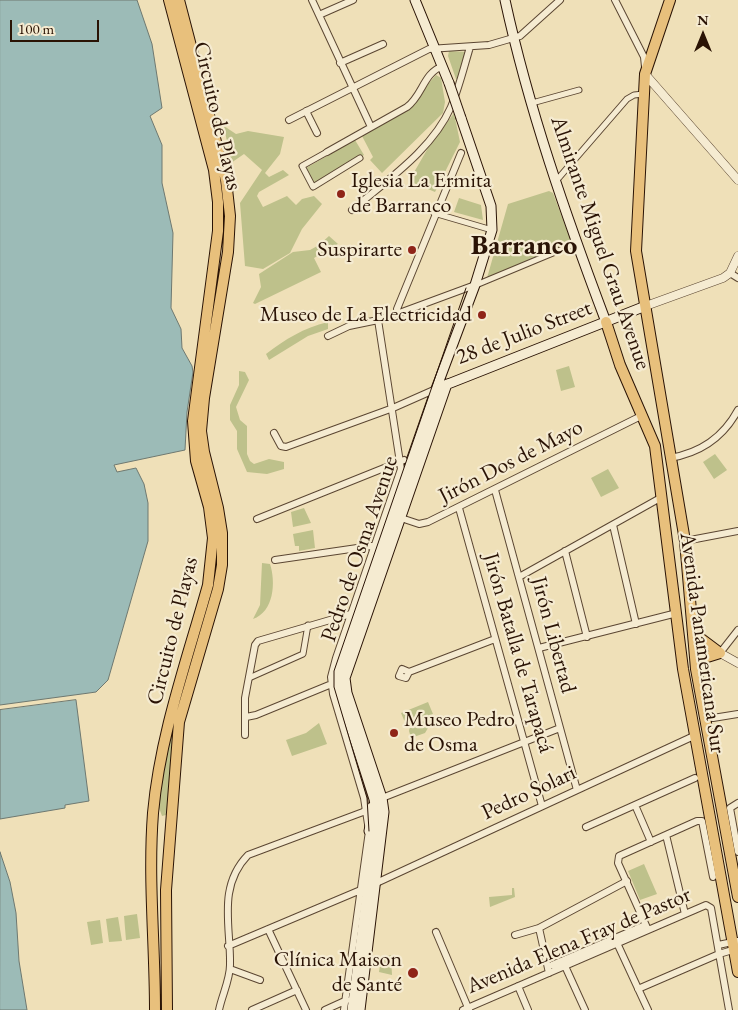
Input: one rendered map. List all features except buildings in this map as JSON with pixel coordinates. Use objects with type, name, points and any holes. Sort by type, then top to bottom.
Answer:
[{"type":"main road","name":"Circuito de Playas","points":[[155,1010],[150,890],[154,806],[172,713],[208,585],[212,564],[212,526],[209,507],[196,461],[193,421],[218,231],[218,202],[214,170],[169,0]]},
{"type":"main road","name":"Circuito de Playas","points":[[167,1010],[166,890],[179,722],[218,589],[222,565],[222,533],[201,431],[204,398],[228,252],[230,216],[226,180],[179,0]]},
{"type":"main road","points":[[415,0],[443,66],[491,206],[492,230]]},
{"type":"main road","name":"Almirante Miguel Grau Avenue","points":[[505,0],[514,39],[555,182],[620,365],[655,446],[662,497]]},
{"type":"main road","name":"Avenida Panamericana Sur","points":[[670,0],[646,74],[636,251],[684,541],[693,626],[697,638],[696,669],[738,897]]},
{"type":"main road","name":"Pedro de Osma Avenue","points":[[415,462],[436,389],[475,285],[492,230]]},
{"type":"main road","name":"28 de Julio Street","points":[[436,389],[644,307]]},
{"type":"main road","name":"Pedro de Osma Avenue","points":[[338,682],[349,661],[358,614],[382,548],[447,384]]},
{"type":"main road","name":"Avenida Panamericana Sur","points":[[662,497],[681,649],[736,945],[738,972]]},
{"type":"main road","points":[[681,649],[697,638],[720,653]]},
{"type":"main road","points":[[696,669],[704,658],[720,653]]},
{"type":"main road","points":[[338,682],[378,801],[368,887],[360,1010]]},
{"type":"main road","points":[[369,831],[378,801]]},
{"type":"main road","points":[[352,1010],[350,999],[361,973]]},
{"type":"street","points":[[312,0],[370,127]]},
{"type":"street","points":[[319,15],[353,0]]},
{"type":"street","points":[[289,120],[429,49],[470,47],[514,39],[520,36],[560,0]]},
{"type":"street","points":[[615,0],[644,56],[646,74],[738,180]]},
{"type":"street","points":[[340,63],[383,44]]},
{"type":"street","points":[[352,210],[416,154],[443,121],[455,95],[470,47]]},
{"type":"street","points":[[360,158],[314,187],[302,166],[413,102],[429,74],[443,66]]},
{"type":"street","points":[[532,103],[579,90]]},
{"type":"street","points":[[555,182],[627,99],[634,95],[644,94]]},
{"type":"street","points":[[306,111],[316,133]]},
{"type":"street","points":[[398,314],[397,309],[434,213],[461,153]]},
{"type":"street","points":[[434,213],[492,230]]},
{"type":"street","points":[[328,336],[349,326],[398,314],[576,244]]},
{"type":"street","points":[[644,307],[730,274],[738,256]]},
{"type":"street","points":[[730,274],[738,278]]},
{"type":"street","points":[[274,560],[382,548],[400,474],[401,460],[378,320]]},
{"type":"street","name":"28 de Julio Street","points":[[274,433],[281,446],[286,447],[393,408],[436,389]]},
{"type":"street","points":[[670,458],[697,450],[712,442],[723,433],[738,410]]},
{"type":"street","name":"Jirón Dos de Mayo","points":[[396,516],[422,524],[459,508],[643,416]]},
{"type":"street","points":[[257,519],[401,460],[415,462]]},
{"type":"street","name":"Jirón Libertad","points":[[495,490],[577,790]]},
{"type":"street","points":[[519,577],[662,497]]},
{"type":"street","name":"Jirón Batalla de Tarapacá","points":[[459,508],[542,806]]},
{"type":"street","points":[[613,525],[636,624]]},
{"type":"street","points":[[684,541],[738,531]]},
{"type":"street","points":[[565,551],[587,637]]},
{"type":"street","points":[[539,648],[677,613]]},
{"type":"street","points":[[245,735],[245,698],[255,645],[258,640],[308,625],[358,614]]},
{"type":"street","points":[[344,1010],[350,999],[368,887],[369,831],[338,682],[336,658],[358,614]]},
{"type":"street","points":[[248,678],[303,654],[308,625]]},
{"type":"street","points":[[738,630],[720,653],[738,663]]},
{"type":"street","points":[[409,672],[495,639]]},
{"type":"street","points":[[246,717],[256,715],[338,682]]},
{"type":"street","points":[[714,718],[738,714]]},
{"type":"street","points":[[219,1010],[230,969],[226,922],[228,898],[239,867],[248,855],[366,810],[378,801],[560,728]]},
{"type":"street","name":"Pedro Solari","points":[[228,946],[368,887],[696,735]]},
{"type":"street","points":[[586,827],[695,778]]},
{"type":"street","points":[[738,803],[730,808],[738,852]]},
{"type":"street","points":[[635,805],[651,842]]},
{"type":"street","points":[[552,965],[646,928],[618,858],[697,821],[704,823],[714,877]]},
{"type":"street","points":[[666,835],[684,914]]},
{"type":"street","points":[[515,935],[539,928],[627,881]]},
{"type":"street","name":"Avenida Elena Fray de Pastor","points":[[467,1009],[617,943],[646,928],[708,905],[711,908],[718,945]]},
{"type":"street","points":[[539,928],[549,973]]},
{"type":"street","points":[[268,930],[306,1010]]},
{"type":"street","points":[[436,932],[467,1009]]},
{"type":"street","points":[[617,943],[648,1010]]},
{"type":"street","points":[[729,1010],[718,945],[736,945]]},
{"type":"street","points":[[638,989],[736,945]]},
{"type":"street","points":[[566,966],[586,1010]]},
{"type":"street","points":[[230,969],[260,980]]},
{"type":"street","points":[[518,986],[528,1010]]},
{"type":"street","points":[[252,1010],[297,990]]},
{"type":"street","points":[[325,1010],[350,999]]},
{"type":"green space","points":[[449,51],[468,52],[458,79],[456,79],[448,56]]},
{"type":"green space","points":[[436,75],[441,78],[445,102],[443,113],[382,173],[370,160],[373,157],[362,136],[402,113]]},
{"type":"green space","points":[[454,113],[460,142],[435,192],[409,181],[428,148]]},
{"type":"green space","points":[[224,126],[236,134],[248,131],[284,137],[280,154],[265,173],[269,177],[283,170],[289,175],[259,192],[257,196],[263,207],[287,196],[296,205],[302,199],[314,196],[322,204],[302,229],[290,253],[263,269],[245,266],[240,203],[262,170],[244,154],[231,163]]},
{"type":"green space","points":[[355,140],[364,155],[315,185],[306,168]]},
{"type":"green space","points":[[549,191],[553,193],[572,244],[487,278],[508,204]]},
{"type":"green space","points":[[459,198],[481,205],[483,220],[454,212]]},
{"type":"green space","points":[[329,236],[338,244],[314,258],[321,272],[255,304],[253,303],[261,287],[259,274],[293,252],[310,250]]},
{"type":"green space","points":[[328,322],[328,329],[308,336],[269,360],[266,354],[288,339],[311,327]]},
{"type":"green space","points":[[569,366],[575,387],[561,391],[556,370]]},
{"type":"green space","points":[[239,371],[245,372],[249,380],[236,407],[240,420],[247,426],[247,454],[250,461],[254,464],[269,459],[284,462],[284,469],[267,474],[247,472],[237,449],[237,431],[230,420],[230,405],[239,385]]},
{"type":"green space","points":[[715,454],[727,470],[714,479],[703,462]]},
{"type":"green space","points":[[608,469],[619,488],[601,497],[591,478]]},
{"type":"green space","points":[[304,508],[311,523],[293,527],[291,512]]},
{"type":"green space","points":[[313,530],[315,548],[299,551],[299,546],[295,546],[293,534]]},
{"type":"green space","points":[[262,563],[270,564],[273,579],[272,596],[265,610],[253,619],[260,605]]},
{"type":"green space","points":[[428,702],[433,714],[409,724],[404,720],[401,713]]},
{"type":"green space","points":[[174,711],[177,712],[168,809],[166,815],[162,816],[158,805]]},
{"type":"green space","points":[[435,717],[437,725],[428,728],[425,733],[411,738],[410,726]]},
{"type":"green space","points":[[319,723],[327,744],[292,756],[286,740],[306,733]]},
{"type":"green space","points":[[644,864],[657,894],[640,900],[628,871]]},
{"type":"green space","points":[[512,888],[514,888],[515,897],[490,907],[489,897],[512,895]]},
{"type":"green space","points":[[137,914],[140,938],[126,940],[124,916]]},
{"type":"green space","points":[[118,917],[122,941],[109,942],[106,919]]},
{"type":"green space","points":[[100,920],[103,943],[91,945],[87,922]]},
{"type":"green space","points":[[391,955],[392,975],[379,972],[381,958]]},
{"type":"water","points":[[0,0],[137,0],[152,44],[162,108],[150,116],[162,145],[162,183],[173,233],[171,308],[181,329],[182,348],[192,366],[193,372],[187,412],[185,450],[114,465],[117,472],[136,468],[144,484],[148,503],[148,541],[108,680],[96,692],[0,705]]},
{"type":"water","points":[[76,700],[89,801],[65,805],[65,808],[0,819],[0,710]]},
{"type":"water","points":[[0,852],[10,882],[16,913],[19,961],[27,1010],[0,1010]]},
{"type":"tram line","points":[[369,831],[367,798],[334,687],[334,671],[466,288]]},
{"type":"place","name":"Iglesia La Ermita de Barranco","points":[[341,194]]},
{"type":"place","name":"Suspirarte","points":[[412,250]]},
{"type":"place","name":"Museo de La Electricidad","points":[[482,315]]},
{"type":"place","name":"Museo Pedro de Osma","points":[[394,733]]},
{"type":"place","name":"Clínica Maison de Santé","points":[[413,973]]},
{"type":"district","name":"Barranco","points":[[524,246]]}]
